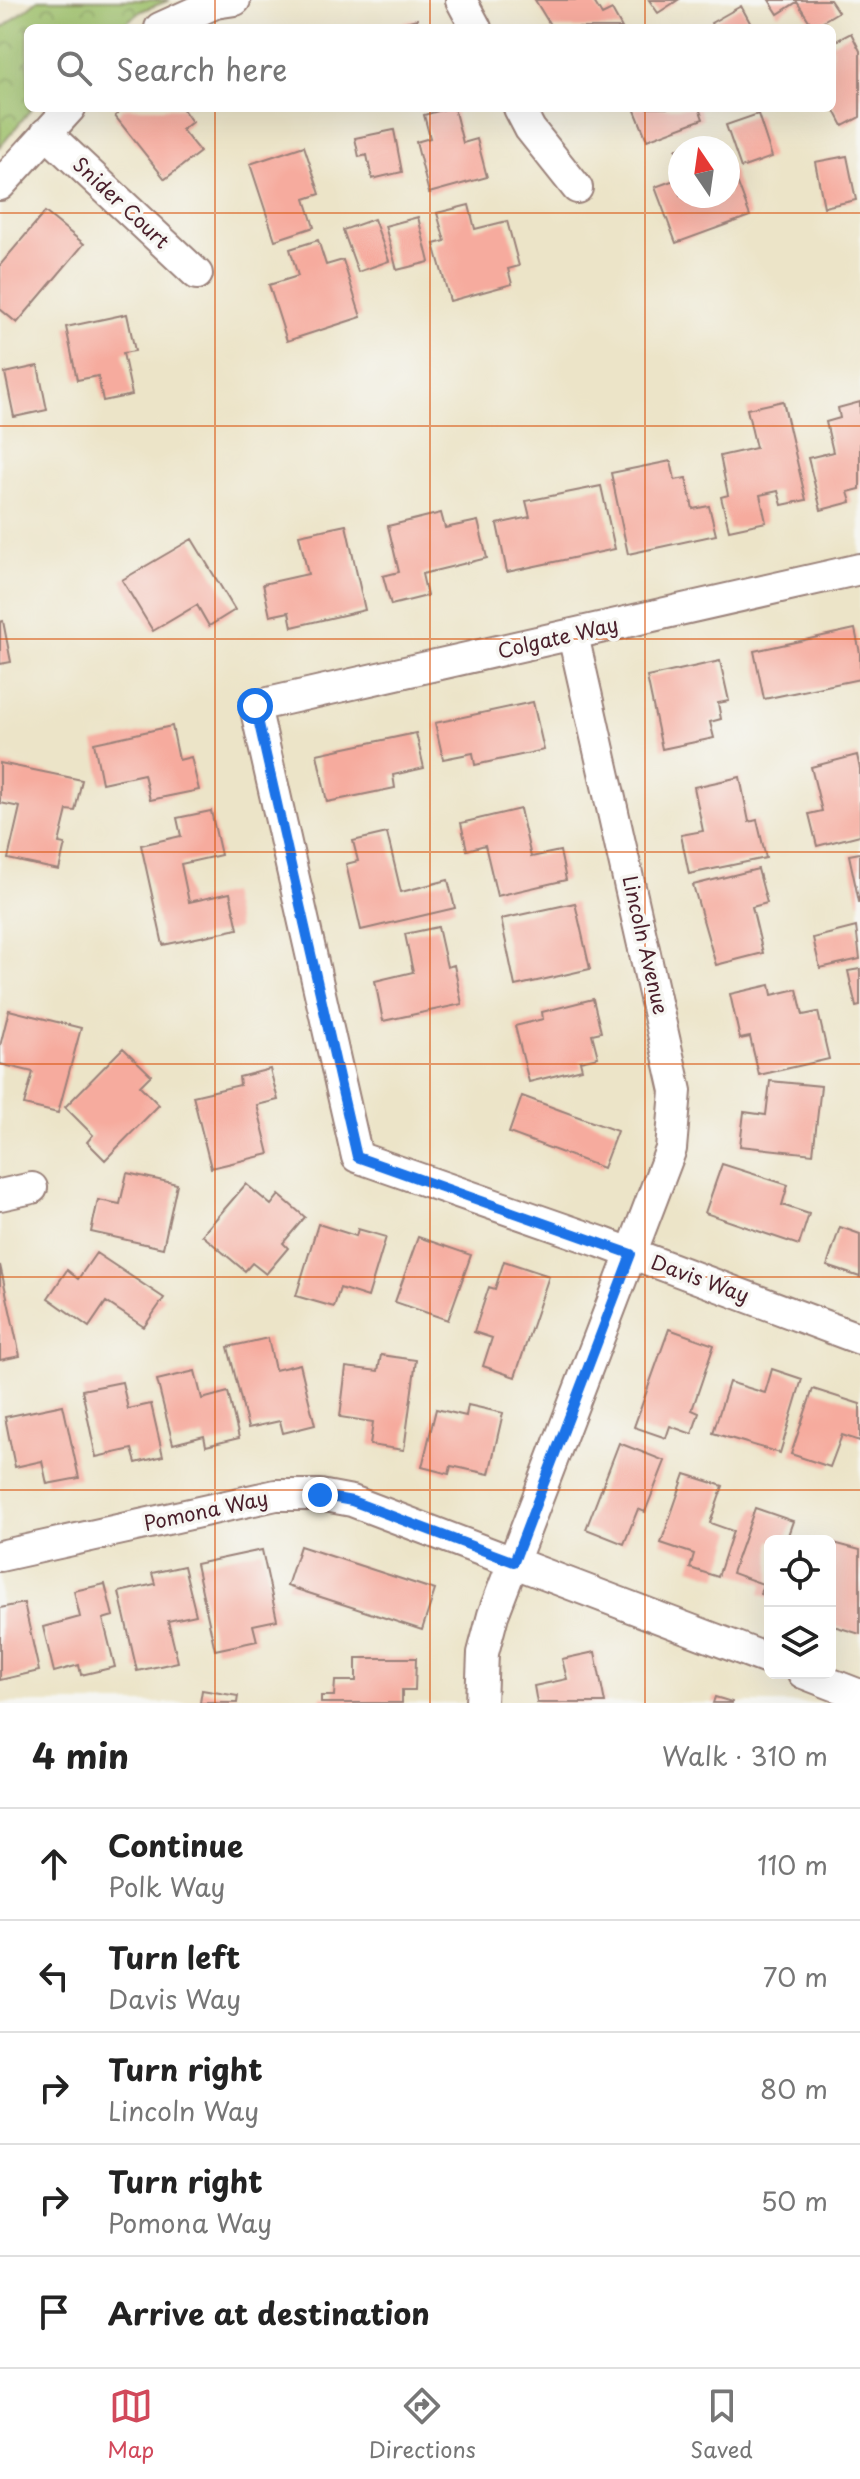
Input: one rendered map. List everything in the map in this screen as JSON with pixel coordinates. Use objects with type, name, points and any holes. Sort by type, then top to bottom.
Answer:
[{"type":"street","points":[[169,24],[215,3],[235,0]]},
{"type":"street","points":[[461,0],[474,24]]},
{"type":"street","points":[[0,185],[66,112]]},
{"type":"street","points":[[521,112],[530,129],[577,188]]},
{"type":"street","name":"Snider Court","points":[[46,133],[197,274]]},
{"type":"street","name":"Colgate Way","points":[[357,1157],[255,706],[860,569]]},
{"type":"street","name":"Lincoln Avenue","points":[[514,1562],[671,1149],[676,1091],[573,635]]},
{"type":"street","name":"Davis Way","points":[[357,1157],[860,1339]]},
{"type":"street","points":[[0,1195],[32,1188]]},
{"type":"street","name":"Pomona Way","points":[[0,1556],[276,1495],[320,1495],[352,1501],[764,1658]]},
{"type":"street","points":[[481,1703],[483,1653],[493,1615],[514,1562]]},
{"type":"street","points":[[819,1679],[860,1695]]},
{"type":"green space","points":[[38,0],[170,0],[141,11],[124,24],[24,24],[24,112],[29,112],[0,147],[0,30]]},
{"type":"building","points":[[535,0],[593,0],[602,15],[612,10],[620,24],[550,24]]},
{"type":"building","points":[[649,0],[678,0],[658,13]]},
{"type":"building","points":[[769,0],[830,0],[838,12],[818,24],[811,24],[797,2],[778,14]]},
{"type":"building","points":[[741,6],[751,24],[712,24]]},
{"type":"building","points":[[417,19],[418,24],[398,24]]},
{"type":"building","points":[[851,33],[860,51],[860,117],[843,126],[836,112],[836,41]]},
{"type":"building","points":[[120,112],[185,112],[192,122],[182,130],[200,152],[165,179],[115,116]]},
{"type":"building","points":[[455,112],[463,143],[477,139],[487,177],[429,193],[416,142],[430,138],[424,115]]},
{"type":"building","points":[[636,112],[700,112],[703,119],[647,140]]},
{"type":"building","points":[[758,114],[772,157],[741,168],[740,136],[730,136],[726,125]]},
{"type":"building","points":[[394,130],[402,172],[372,179],[367,155],[359,157],[355,138]]},
{"type":"building","points":[[304,146],[320,194],[305,199],[314,227],[275,240],[250,164]]},
{"type":"building","points":[[847,156],[856,200],[824,207],[815,162]]},
{"type":"building","points":[[668,182],[668,208],[740,208],[740,189],[750,216],[676,243],[655,187]]},
{"type":"building","points":[[469,205],[475,229],[507,221],[519,266],[508,269],[512,284],[450,301],[434,244],[445,241],[437,213]]},
{"type":"building","points":[[45,212],[84,244],[17,323],[0,309],[0,265]]},
{"type":"building","points":[[418,217],[429,262],[397,270],[385,226]]},
{"type":"building","points":[[374,219],[389,261],[358,272],[343,230]]},
{"type":"building","points":[[318,240],[326,265],[343,260],[361,317],[287,341],[269,285],[298,276],[290,249]]},
{"type":"building","points":[[127,314],[135,351],[123,353],[132,395],[103,401],[98,376],[77,380],[66,327]]},
{"type":"building","points":[[38,366],[47,410],[14,417],[5,373]]},
{"type":"building","points":[[783,401],[806,500],[782,505],[778,491],[760,495],[766,522],[729,530],[721,497],[728,495],[720,456],[756,448],[747,409]]},
{"type":"building","points":[[860,402],[860,489],[848,492],[851,502],[821,510],[808,458],[833,452],[826,422],[840,418],[838,408]]},
{"type":"building","points":[[671,461],[675,480],[686,478],[693,509],[709,506],[716,535],[628,554],[611,473]]},
{"type":"building","points":[[601,486],[615,549],[507,572],[497,524],[530,517],[526,501]]},
{"type":"building","points":[[441,513],[445,528],[478,521],[487,558],[422,574],[427,596],[391,605],[383,576],[399,572],[388,526]]},
{"type":"building","points":[[346,525],[365,610],[292,627],[289,612],[270,616],[263,584],[308,574],[299,535]]},
{"type":"building","points":[[192,539],[235,610],[209,626],[197,605],[153,631],[122,580]]},
{"type":"building","points":[[3,621],[11,662],[0,664],[0,622]]},
{"type":"building","points":[[855,629],[860,653],[860,679],[764,699],[754,651]]},
{"type":"building","points":[[720,661],[729,701],[718,703],[721,719],[710,722],[714,738],[662,749],[647,677]]},
{"type":"building","points":[[533,702],[544,750],[475,765],[473,753],[443,759],[435,723]]},
{"type":"building","points":[[172,726],[179,760],[191,757],[199,790],[150,800],[144,774],[102,783],[94,743]]},
{"type":"building","points":[[416,733],[424,768],[393,775],[395,788],[327,802],[317,754]]},
{"type":"building","points":[[857,755],[860,769],[860,835],[817,846],[809,814],[822,811],[811,767]]},
{"type":"building","points":[[0,763],[82,780],[75,811],[67,810],[59,843],[65,844],[59,870],[8,859],[20,807],[0,803]]},
{"type":"building","points":[[740,777],[749,822],[757,820],[766,858],[689,874],[681,835],[703,831],[694,787]]},
{"type":"building","points":[[520,809],[531,857],[560,851],[566,880],[497,896],[485,845],[467,850],[461,823]]},
{"type":"building","points":[[211,811],[221,855],[181,864],[189,902],[230,893],[238,929],[163,945],[141,845],[181,836],[177,818]]},
{"type":"building","points":[[387,833],[401,892],[448,880],[455,908],[361,930],[346,864],[358,861],[353,841]]},
{"type":"building","points":[[860,853],[860,902],[859,902],[849,855]]},
{"type":"building","points":[[758,869],[767,903],[752,907],[763,953],[716,965],[693,885]]},
{"type":"building","points":[[575,903],[590,969],[515,986],[501,919]]},
{"type":"building","points":[[438,927],[447,967],[454,965],[462,1004],[383,1021],[375,981],[413,972],[405,934]]},
{"type":"building","points":[[856,927],[860,959],[820,968],[813,938]]},
{"type":"building","points":[[860,969],[860,1006],[856,1007],[848,971]]},
{"type":"building","points":[[770,985],[772,995],[797,989],[803,1015],[818,1012],[829,1059],[759,1075],[750,1037],[740,1039],[730,994]]},
{"type":"building","points":[[593,999],[601,1032],[592,1034],[598,1057],[580,1061],[582,1069],[529,1082],[515,1026],[543,1019],[542,1012]]},
{"type":"building","points":[[9,1010],[81,1028],[58,1113],[24,1105],[33,1072],[0,1064],[0,1046]]},
{"type":"building","points":[[123,1048],[151,1075],[140,1086],[159,1105],[105,1160],[87,1142],[93,1135],[65,1107]]},
{"type":"building","points":[[270,1069],[278,1100],[257,1105],[269,1154],[211,1168],[193,1096],[240,1085],[239,1077]]},
{"type":"building","points":[[770,1081],[821,1086],[813,1154],[740,1146],[744,1112],[766,1115]]},
{"type":"building","points":[[522,1096],[617,1131],[603,1168],[509,1133]]},
{"type":"building","points":[[722,1164],[788,1185],[782,1205],[809,1214],[799,1245],[705,1213]]},
{"type":"building","points":[[127,1173],[177,1184],[163,1248],[91,1232],[98,1200],[120,1204]]},
{"type":"building","points":[[246,1184],[271,1205],[279,1195],[305,1217],[283,1243],[288,1248],[266,1274],[252,1263],[245,1271],[202,1235]]},
{"type":"building","points":[[318,1224],[356,1236],[358,1229],[386,1237],[368,1297],[340,1288],[334,1307],[296,1296]]},
{"type":"building","points":[[840,1227],[860,1234],[860,1277],[827,1266]]},
{"type":"building","points":[[418,1237],[471,1255],[448,1320],[395,1302]]},
{"type":"building","points":[[96,1253],[164,1298],[144,1327],[106,1302],[89,1327],[48,1298],[67,1270],[78,1279]]},
{"type":"building","points":[[504,1261],[549,1276],[515,1377],[483,1366],[492,1338],[474,1332],[489,1287],[495,1289]]},
{"type":"building","points":[[0,1265],[20,1356],[0,1360]]},
{"type":"building","points":[[669,1329],[714,1345],[692,1410],[699,1413],[692,1434],[670,1426],[666,1438],[634,1427]]},
{"type":"building","points":[[268,1338],[275,1370],[300,1364],[315,1425],[283,1433],[280,1421],[248,1428],[228,1347]]},
{"type":"building","points":[[381,1355],[416,1360],[404,1450],[370,1445],[373,1422],[340,1417],[346,1367],[378,1371]]},
{"type":"building","points":[[772,1369],[802,1379],[780,1453],[713,1433],[729,1382],[765,1393]]},
{"type":"building","points":[[195,1371],[202,1399],[228,1392],[239,1438],[206,1446],[204,1436],[173,1444],[157,1380]]},
{"type":"building","points":[[122,1382],[128,1409],[151,1404],[163,1456],[136,1463],[132,1449],[96,1457],[82,1390]]},
{"type":"building","points":[[813,1389],[860,1404],[860,1441],[842,1435],[830,1467],[791,1454]]},
{"type":"building","points":[[63,1405],[79,1478],[47,1484],[42,1461],[15,1467],[5,1417]]},
{"type":"building","points":[[468,1405],[503,1413],[489,1474],[451,1466],[449,1474],[422,1467],[436,1409],[466,1416]]},
{"type":"building","points":[[619,1443],[665,1461],[645,1512],[638,1509],[624,1544],[586,1529]]},
{"type":"building","points":[[685,1474],[723,1486],[710,1523],[733,1531],[718,1577],[690,1568],[694,1554],[661,1543]]},
{"type":"building","points":[[755,1508],[793,1521],[788,1535],[764,1535],[764,1596],[760,1594],[763,1584],[732,1573]]},
{"type":"building","points":[[836,1544],[860,1550],[860,1634],[836,1627]]},
{"type":"building","points":[[300,1546],[435,1590],[422,1630],[287,1586]]},
{"type":"building","points":[[262,1550],[277,1620],[253,1625],[257,1641],[215,1650],[196,1564]]},
{"type":"building","points":[[184,1566],[196,1615],[168,1621],[178,1662],[137,1671],[119,1592],[155,1584],[152,1573]]},
{"type":"building","points":[[105,1584],[113,1616],[103,1619],[115,1667],[81,1675],[79,1665],[54,1672],[43,1627],[80,1617],[74,1591]]},
{"type":"building","points":[[24,1603],[39,1671],[0,1680],[0,1608]]},
{"type":"building","points":[[595,1652],[605,1703],[537,1703],[534,1686],[567,1679],[562,1659]]},
{"type":"building","points":[[356,1658],[416,1658],[415,1690],[402,1690],[402,1703],[321,1703],[321,1696],[334,1696],[335,1681],[356,1681]]},
{"type":"building","points":[[202,1690],[238,1696],[237,1703],[200,1703]]},
{"type":"building","points":[[715,1697],[732,1702],[732,1703],[713,1703]]},
{"type":"route","points":[[255,706],[357,1157],[631,1254],[514,1562],[352,1501],[320,1495]]}]
